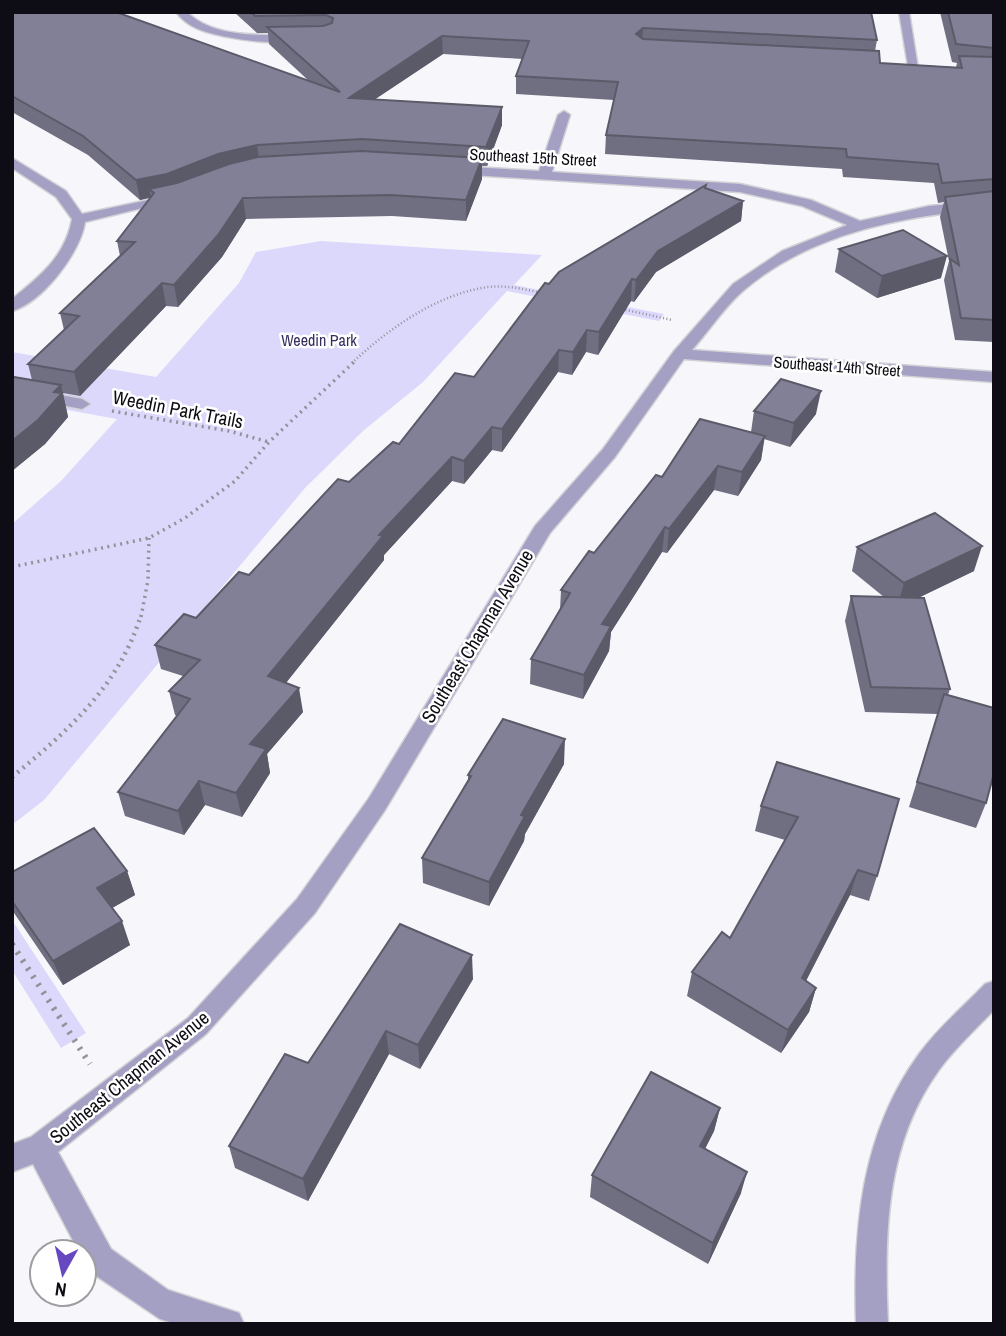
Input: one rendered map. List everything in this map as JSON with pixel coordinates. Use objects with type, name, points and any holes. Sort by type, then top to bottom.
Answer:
[{"type":"street","points":[[181,12],[186,20],[220,32],[247,36],[314,38]]},
{"type":"street","points":[[904,12],[915,65]]},
{"type":"street","points":[[901,65],[928,66]]},
{"type":"street","points":[[545,174],[564,115]]},
{"type":"street","points":[[12,162],[61,194],[79,219],[78,237],[71,252],[12,307]]},
{"type":"street","name":"Southeast 15th Street","points":[[436,169],[740,188],[806,203],[859,225]]},
{"type":"street","points":[[79,219],[184,195]]},
{"type":"street","name":"Southeast Chapman Avenue","points":[[26,1153],[108,1095],[197,1026],[306,906],[377,804],[542,530],[609,453],[680,354],[738,287],[764,268],[810,242],[859,225],[929,210],[994,204]]},
{"type":"street","name":"Southeast 14th Street","points":[[680,354],[994,377]]},
{"type":"street","points":[[12,391],[82,404]]},
{"type":"street","points":[[872,1324],[869,1254],[877,1180],[898,1116],[928,1063],[994,992]]},
{"type":"street","points":[[26,1153],[100,1260],[160,1303],[228,1324]]},
{"type":"path","points":[[12,567],[149,538],[212,500],[235,481],[269,442],[371,345],[423,309],[486,287],[513,286],[543,293]]},
{"type":"path","points":[[609,307],[704,328]]},
{"type":"path","name":"Weedin Park Trails","points":[[82,404],[172,423],[229,430],[269,442]]},
{"type":"path","points":[[12,777],[91,706],[125,662],[144,606],[149,538]]},
{"type":"path","points":[[12,944],[108,1095]]},
{"type":"green space","name":"Weedin Park","points":[[321,241],[542,255],[514,285],[664,314],[659,321],[507,291],[423,382],[363,431],[305,488],[44,800],[12,825],[12,524],[61,481],[117,419],[12,400],[12,352],[156,377],[239,283],[256,252]]},
{"type":"green space","points":[[12,920],[86,1033],[61,1048],[12,970]]},
{"type":"building","points":[[12,12],[116,12],[340,92],[267,27],[323,26],[332,23],[333,18],[326,15],[255,16],[251,12],[871,12],[877,40],[643,28],[636,34],[643,39],[879,51],[880,63],[962,68],[959,56],[994,57],[994,179],[942,183],[938,164],[847,157],[846,149],[606,135],[618,82],[516,76],[529,41],[442,36],[349,98],[502,107],[486,147],[362,139],[257,145],[218,154],[167,174],[136,180],[83,136],[12,96]]},
{"type":"building","points":[[948,12],[994,12],[994,48],[956,44]]},
{"type":"building","points":[[361,151],[482,158],[466,200],[391,195],[243,198],[218,235],[174,285],[162,283],[74,372],[28,364],[79,316],[60,313],[135,242],[117,241],[154,193],[149,189],[177,183],[229,164],[258,157]]},
{"type":"building","points":[[706,185],[705,188],[743,201],[658,251],[636,280],[632,279],[599,332],[587,330],[573,352],[559,350],[502,429],[492,427],[464,461],[452,457],[379,535],[383,536],[268,676],[299,688],[250,744],[266,749],[236,793],[199,781],[178,811],[118,792],[190,699],[169,691],[200,660],[155,645],[184,614],[196,618],[239,572],[249,575],[338,479],[349,482],[393,442],[399,444],[455,373],[474,377],[545,283],[549,284],[559,272]]},
{"type":"building","points":[[994,191],[994,320],[961,318],[950,259],[959,265],[945,197]]},
{"type":"building","points":[[903,230],[947,256],[882,276],[839,249]]},
{"type":"building","points":[[14,377],[61,385],[54,392],[62,393],[38,420],[12,441],[12,379]]},
{"type":"building","points":[[781,379],[821,391],[794,423],[754,411]]},
{"type":"building","points":[[700,419],[765,436],[742,472],[718,466],[669,529],[665,527],[602,624],[611,626],[584,675],[531,659],[570,593],[561,590],[589,551],[594,553],[656,475],[662,477]]},
{"type":"building","points":[[935,513],[982,546],[904,583],[857,547]]},
{"type":"building","points":[[851,596],[924,598],[950,689],[871,687]]},
{"type":"building","points":[[944,694],[994,708],[994,773],[986,803],[917,782]]},
{"type":"building","points":[[503,719],[565,739],[521,815],[525,816],[489,882],[422,858]]},
{"type":"building","points":[[777,762],[899,799],[877,876],[858,870],[802,978],[816,988],[788,1030],[692,972],[722,932],[730,938],[798,817],[761,806]]},
{"type":"building","points":[[94,828],[127,871],[97,888],[122,921],[53,961],[12,901],[12,872]]},
{"type":"building","points":[[400,924],[472,955],[418,1045],[386,1031],[303,1179],[229,1146],[285,1054],[308,1063]]},
{"type":"building","points":[[651,1072],[720,1108],[700,1146],[747,1172],[713,1243],[592,1175]]}]
